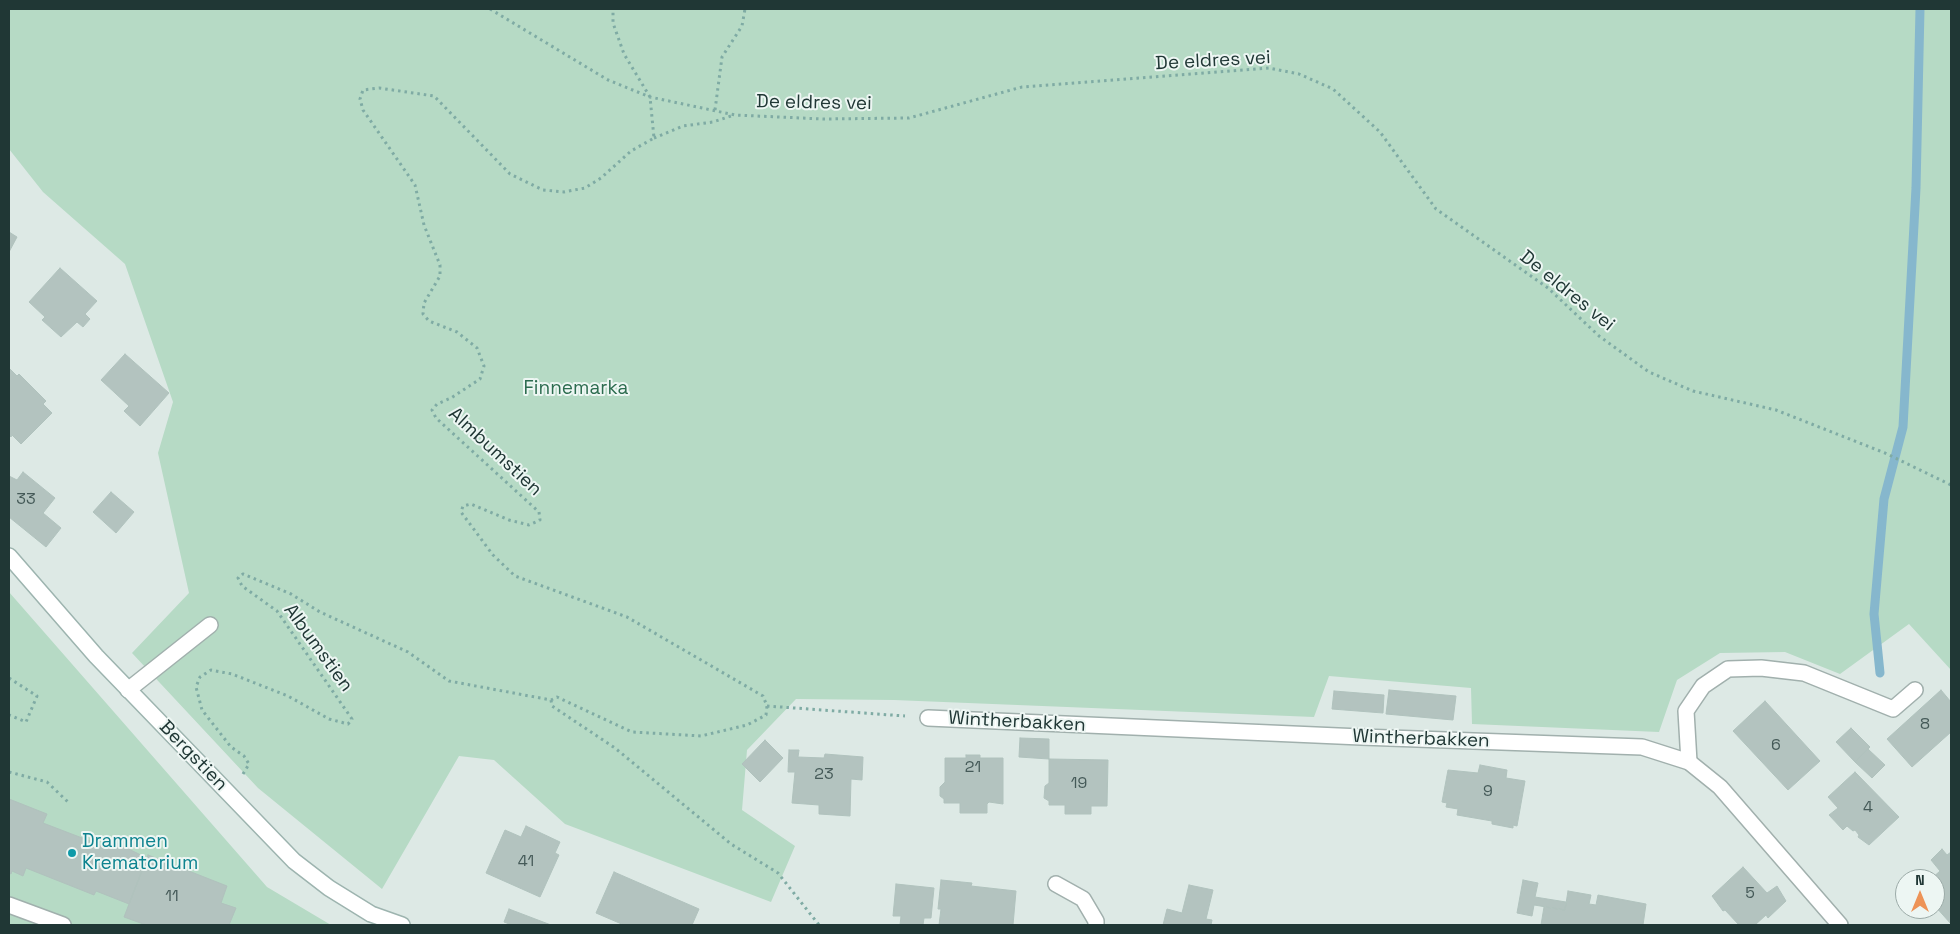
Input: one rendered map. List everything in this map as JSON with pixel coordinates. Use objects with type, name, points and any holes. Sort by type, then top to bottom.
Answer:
[{"type":"street","name":"Bergstien","points":[[9,556],[128,690],[294,861],[375,919],[402,925]]},
{"type":"street","points":[[128,690],[210,625]]},
{"type":"street","points":[[1689,762],[1686,711],[1703,686],[1728,669],[1761,668],[1804,673],[1893,709],[1915,690]]},
{"type":"street","name":"Wintherbakken","points":[[928,718],[1331,736],[1642,747],[1689,762],[1720,787],[1840,925]]},
{"type":"street","points":[[1056,884],[1083,898],[1096,921],[1096,925]]},
{"type":"street","points":[[9,905],[63,925]]},
{"type":"path","name":"De eldres vei","points":[[490,9],[608,80],[650,96],[735,115],[823,119],[910,118],[1022,87],[1269,68],[1299,74],[1333,89],[1380,132],[1436,209],[1548,288],[1599,336],[1649,372],[1693,391],[1776,410],[1884,453],[1951,486]]},
{"type":"path","points":[[613,9],[613,23],[624,54],[650,96],[654,138],[683,126],[713,122],[735,115]]},
{"type":"path","points":[[715,110],[722,57],[742,26],[746,9]]},
{"type":"path","name":"Almbumstien","points":[[654,138],[631,151],[602,178],[585,188],[564,192],[543,190],[510,174],[434,96],[379,88],[363,90],[360,99],[363,110],[415,185],[424,225],[440,266],[440,276],[424,303],[423,314],[429,321],[457,332],[477,348],[484,366],[480,379],[451,398],[437,404],[432,410],[436,418],[539,512],[540,520],[529,525],[509,520],[471,504],[463,506],[461,512],[493,555],[515,576],[627,617],[763,696],[766,706]]},
{"type":"path","name":"Albumstien","points":[[228,793],[249,764],[244,756],[231,747],[202,710],[196,687],[200,677],[211,670],[232,674],[288,696],[329,719],[348,724],[352,719],[277,611],[242,586],[238,578],[243,574],[291,594],[320,612],[408,652],[449,681],[551,700]]},
{"type":"path","points":[[9,678],[37,696],[26,722],[9,715]]},
{"type":"path","points":[[819,925],[778,873],[731,844],[615,748],[552,706],[551,700],[557,698],[632,732],[701,736],[748,725],[766,714],[766,706],[928,718]]},
{"type":"path","points":[[9,772],[47,782],[68,802]]},
{"type":"green space","name":"Finnemarka","points":[[9,9],[1951,9],[1951,670],[1909,624],[1840,674],[1785,652],[1720,653],[1677,680],[1659,732],[1472,724],[1471,688],[1329,676],[1314,717],[894,700],[796,699],[747,750],[742,810],[795,846],[771,902],[565,824],[494,760],[459,756],[382,889],[258,788],[132,653],[189,593],[158,453],[173,402],[125,264],[43,192],[9,149]]},
{"type":"green space","points":[[9,592],[267,887],[331,925],[9,925]]},
{"type":"building","points":[[9,232],[17,237],[9,252]]},
{"type":"building","points":[[60,268],[97,301],[85,314],[90,319],[83,327],[77,322],[61,337],[42,320],[45,317],[29,302]]},
{"type":"building","points":[[125,354],[169,393],[140,426],[124,411],[129,406],[101,380]]},
{"type":"building","points":[[9,368],[17,376],[19,374],[46,401],[43,404],[52,413],[21,444],[12,435],[11,437],[9,435]]},
{"type":"building","points":[[23,472],[55,498],[43,513],[61,528],[46,547],[9,517],[9,476],[17,480]]},
{"type":"building","points":[[111,492],[134,512],[116,533],[93,512]]},
{"type":"building","points":[[1389,690],[1456,696],[1453,720],[1386,714]]},
{"type":"building","points":[[1941,690],[1951,702],[1951,732],[1912,767],[1887,739]]},
{"type":"building","points":[[1334,691],[1384,695],[1383,713],[1332,709]]},
{"type":"building","points":[[1765,701],[1820,761],[1788,790],[1733,731]]},
{"type":"building","points":[[1851,728],[1870,747],[1855,762],[1836,742]]},
{"type":"building","points":[[1020,738],[1049,739],[1049,759],[1019,757]]},
{"type":"building","points":[[765,740],[783,758],[760,782],[742,764]]},
{"type":"building","points":[[1868,749],[1885,765],[1872,778],[1855,762]]},
{"type":"building","points":[[789,750],[799,750],[798,757],[824,758],[825,754],[863,757],[862,780],[851,779],[850,816],[819,814],[819,805],[792,803],[795,772],[788,772]]},
{"type":"building","points":[[966,755],[980,755],[980,758],[1003,758],[1003,804],[989,802],[987,804],[987,813],[960,813],[960,803],[944,803],[944,799],[940,796],[940,787],[945,782],[945,758],[966,758]]},
{"type":"building","points":[[1049,759],[1108,760],[1107,806],[1091,806],[1091,814],[1065,814],[1065,805],[1049,805],[1049,801],[1044,798],[1045,786],[1049,783]]},
{"type":"building","points":[[1480,765],[1507,770],[1506,778],[1525,781],[1517,826],[1513,825],[1513,828],[1492,824],[1492,821],[1457,815],[1458,809],[1446,807],[1447,803],[1442,802],[1448,770],[1478,773]]},
{"type":"building","points":[[1855,772],[1899,817],[1869,845],[1858,837],[1859,835],[1855,830],[1853,831],[1847,826],[1843,830],[1829,815],[1838,808],[1828,797]]},
{"type":"building","name":"Drammen Krematorium","points":[[9,799],[47,814],[43,823],[103,846],[106,838],[147,858],[129,904],[96,891],[94,895],[26,868],[23,876],[12,871],[11,874],[9,873]]},
{"type":"building","points":[[526,826],[560,842],[555,853],[559,855],[540,897],[486,873],[505,830],[521,837]]},
{"type":"building","points":[[1942,849],[1947,855],[1951,852],[1951,924],[1945,917],[1945,869],[1938,869],[1931,860]]},
{"type":"building","points":[[148,855],[227,886],[221,903],[236,908],[229,925],[146,925],[124,917]]},
{"type":"building","points":[[1743,867],[1767,893],[1777,886],[1786,901],[1768,918],[1766,915],[1755,925],[1739,925],[1725,910],[1723,911],[1712,896]]},
{"type":"building","points":[[614,872],[699,909],[692,925],[624,925],[596,913]]},
{"type":"building","points":[[941,880],[972,883],[971,886],[1016,891],[1013,925],[939,925],[941,909],[938,909]]},
{"type":"building","points":[[1523,880],[1538,883],[1535,897],[1566,902],[1565,910],[1534,905],[1532,916],[1517,913]]},
{"type":"building","points":[[896,884],[934,888],[931,918],[924,918],[923,925],[900,925],[901,916],[893,916]]},
{"type":"building","points":[[1189,885],[1213,890],[1206,919],[1212,920],[1211,925],[1163,925],[1167,909],[1182,913]]},
{"type":"building","points":[[1568,891],[1591,895],[1589,904],[1596,905],[1598,895],[1646,904],[1643,925],[1541,925],[1544,907],[1565,910]]},
{"type":"building","points":[[509,909],[551,925],[512,925],[504,922]]},
{"type":"waterway","points":[[1880,673],[1874,614],[1884,499],[1903,427],[1916,188],[1920,9]]},
{"type":"place","name":"Drammen Krematorium","points":[[72,853]]}]
